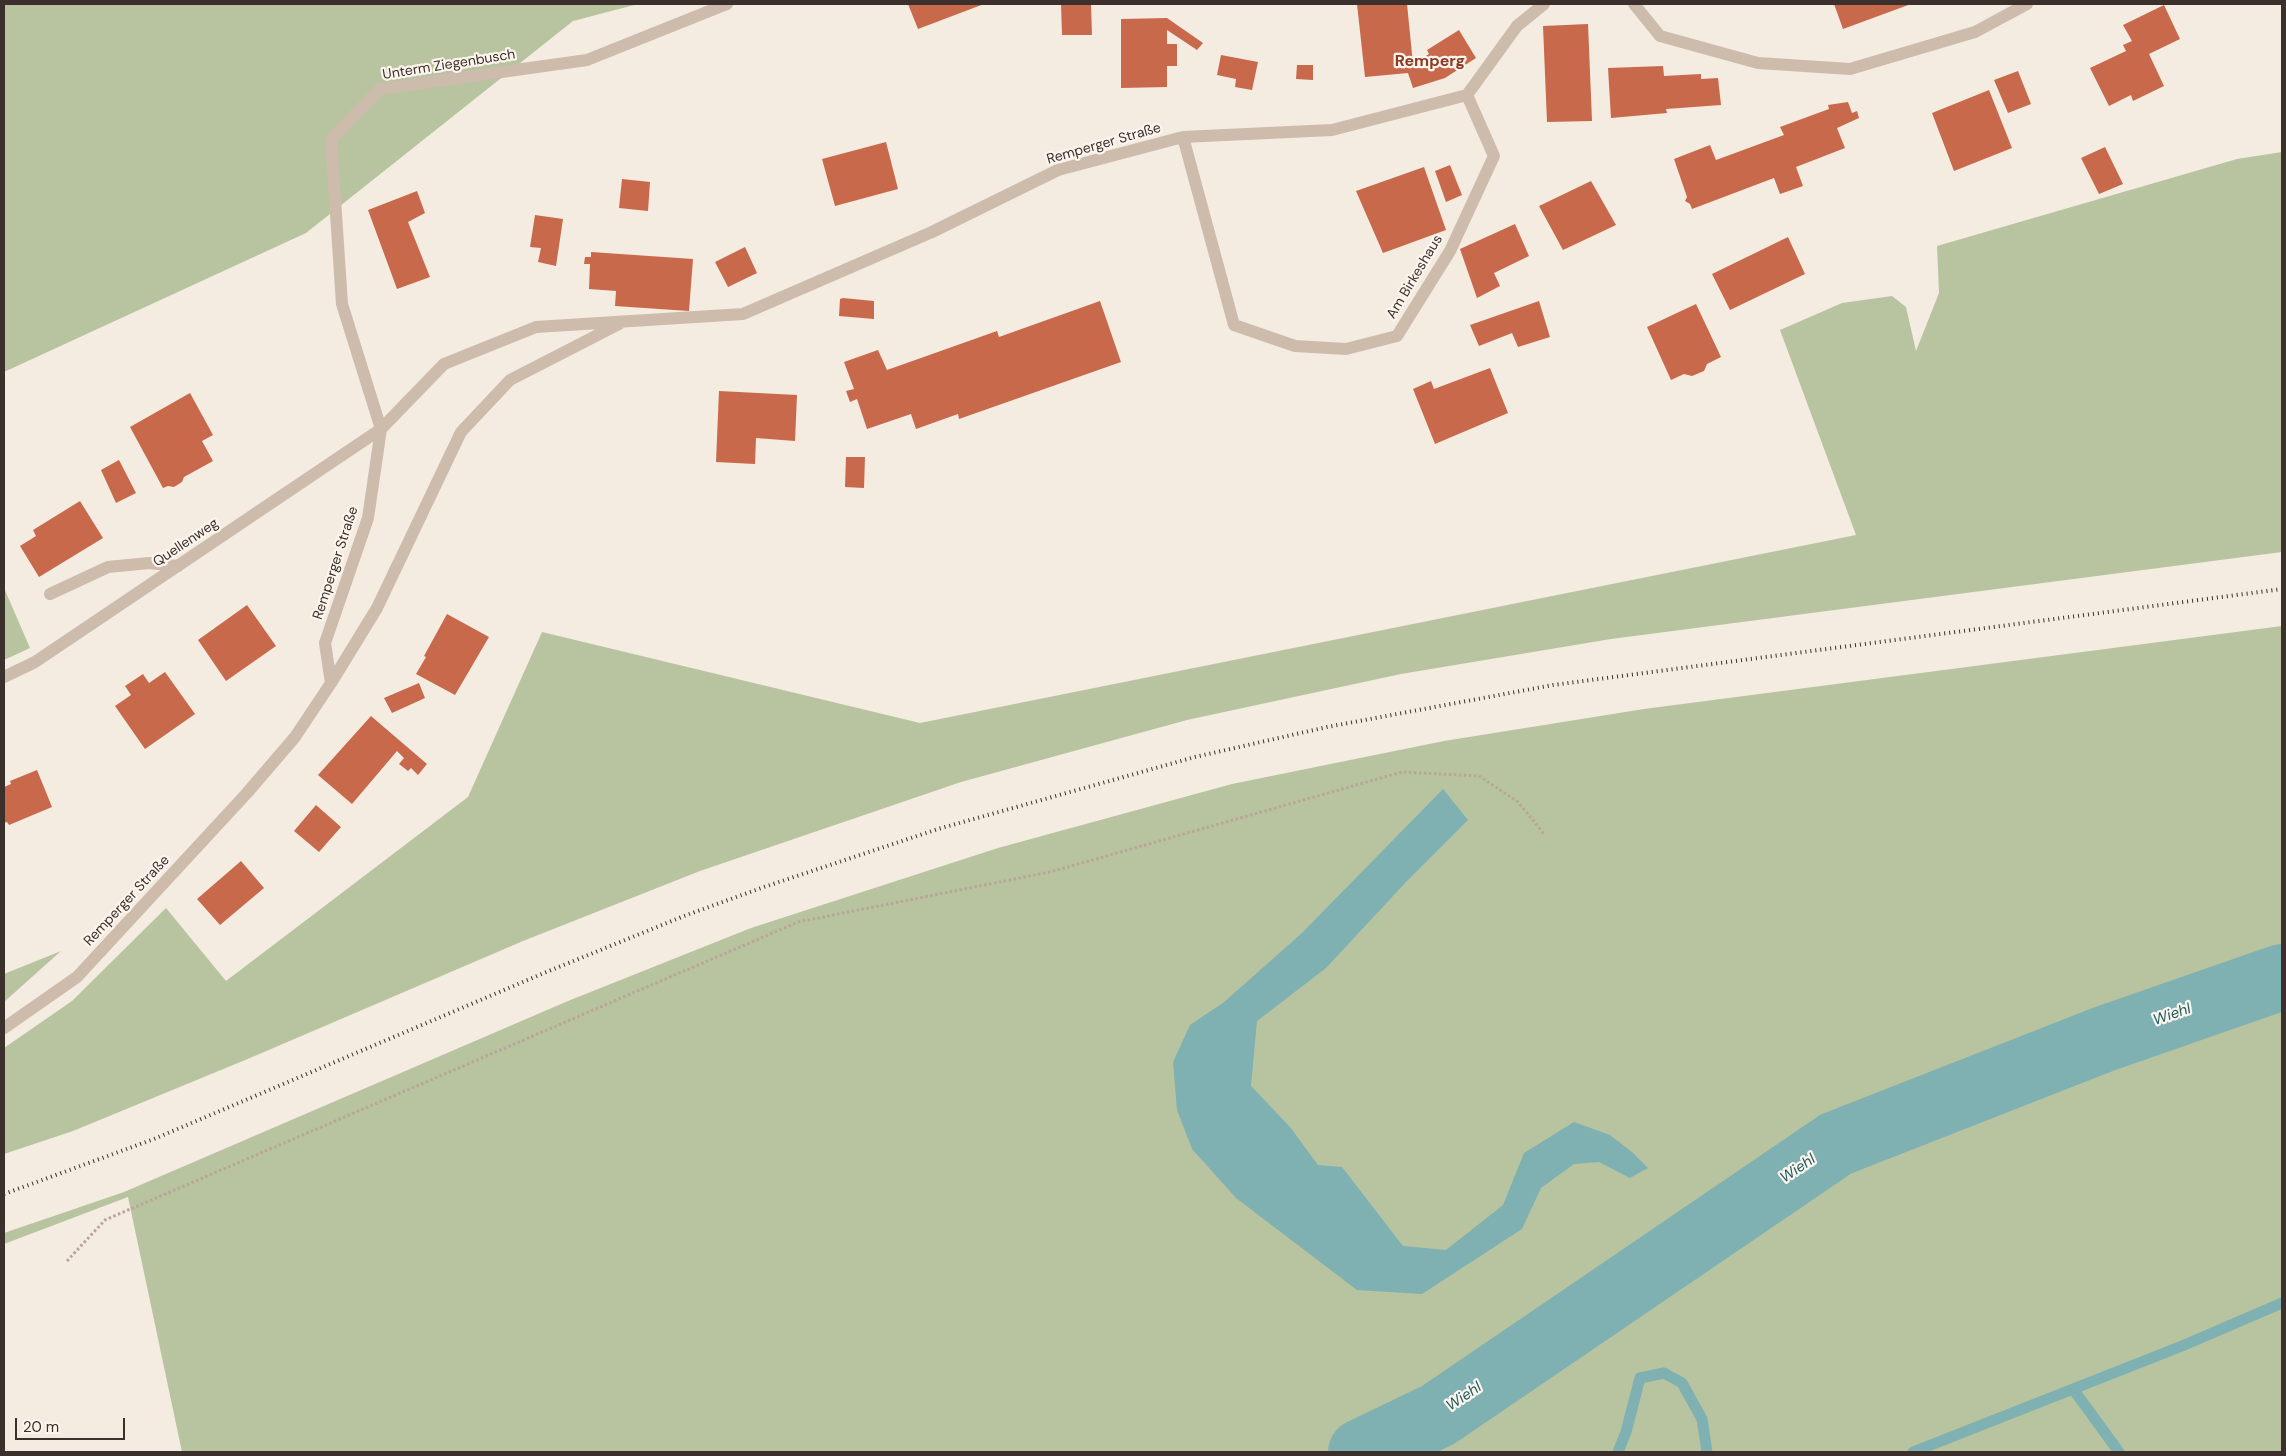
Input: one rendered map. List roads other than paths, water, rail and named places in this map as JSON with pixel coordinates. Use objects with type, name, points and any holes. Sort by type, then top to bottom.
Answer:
[{"type":"street","name":"Unterm Ziegenbusch","points":[[381,429],[342,304],[331,138],[380,89],[587,60],[727,4]]},
{"type":"street","points":[[1467,95],[1517,26],[1544,4]]},
{"type":"street","points":[[1634,4],[1660,36],[1758,63],[1850,69],[1975,32],[2026,4]]},
{"type":"street","name":"Remperger Straße","points":[[330,683],[325,643],[368,518],[381,429],[444,364],[536,328],[743,314],[932,232],[1058,170],[1183,137],[1332,130],[1467,95]]},
{"type":"street","name":"Am Birkeshaus","points":[[1183,137],[1234,325],[1295,346],[1346,349],[1397,336],[1450,250],[1494,156],[1467,95]]},
{"type":"street","name":"Remperger Straße","points":[[4,1028],[76,977],[295,737],[377,608],[461,432],[510,380],[624,322]]},
{"type":"street","name":"Quellenweg","points":[[4,677],[34,662],[381,429]]},
{"type":"street","points":[[50,594],[108,567],[149,563],[178,566]]},
{"type":"water","points":[[1443,789],[1468,820],[1406,882],[1326,968],[1257,1021],[1251,1086],[1290,1127],[1318,1165],[1342,1167],[1403,1246],[1446,1250],[1503,1205],[1524,1153],[1574,1122],[1610,1135],[1648,1168],[1630,1178],[1599,1162],[1574,1164],[1541,1188],[1522,1229],[1422,1294],[1357,1290],[1236,1198],[1192,1149],[1177,1110],[1173,1062],[1190,1025],[1223,1003],[1302,933]]},
{"type":"waterway","name":"Wiehl","points":[[1361,1452],[1438,1415],[1836,1144],[2104,1039],[2282,977]]},
{"type":"waterway","points":[[1913,1452],[2182,1346],[2282,1303]]},
{"type":"waterway","points":[[1618,1452],[1626,1432],[1640,1378],[1664,1373],[1682,1383],[1702,1419],[1707,1452]]},
{"type":"waterway","points":[[2073,1389],[2119,1452]]},
{"type":"waterway","name":"Wiehl","points":[[1369,1448],[1373,1452]]},
{"type":"railway","points":[[4,1194],[154,1139],[544,973],[684,916],[764,887],[938,829],[1195,757],[1327,727],[1553,685],[2282,589]]},
{"type":"district","name":"Remperg","points":[[1430,62]]}]
